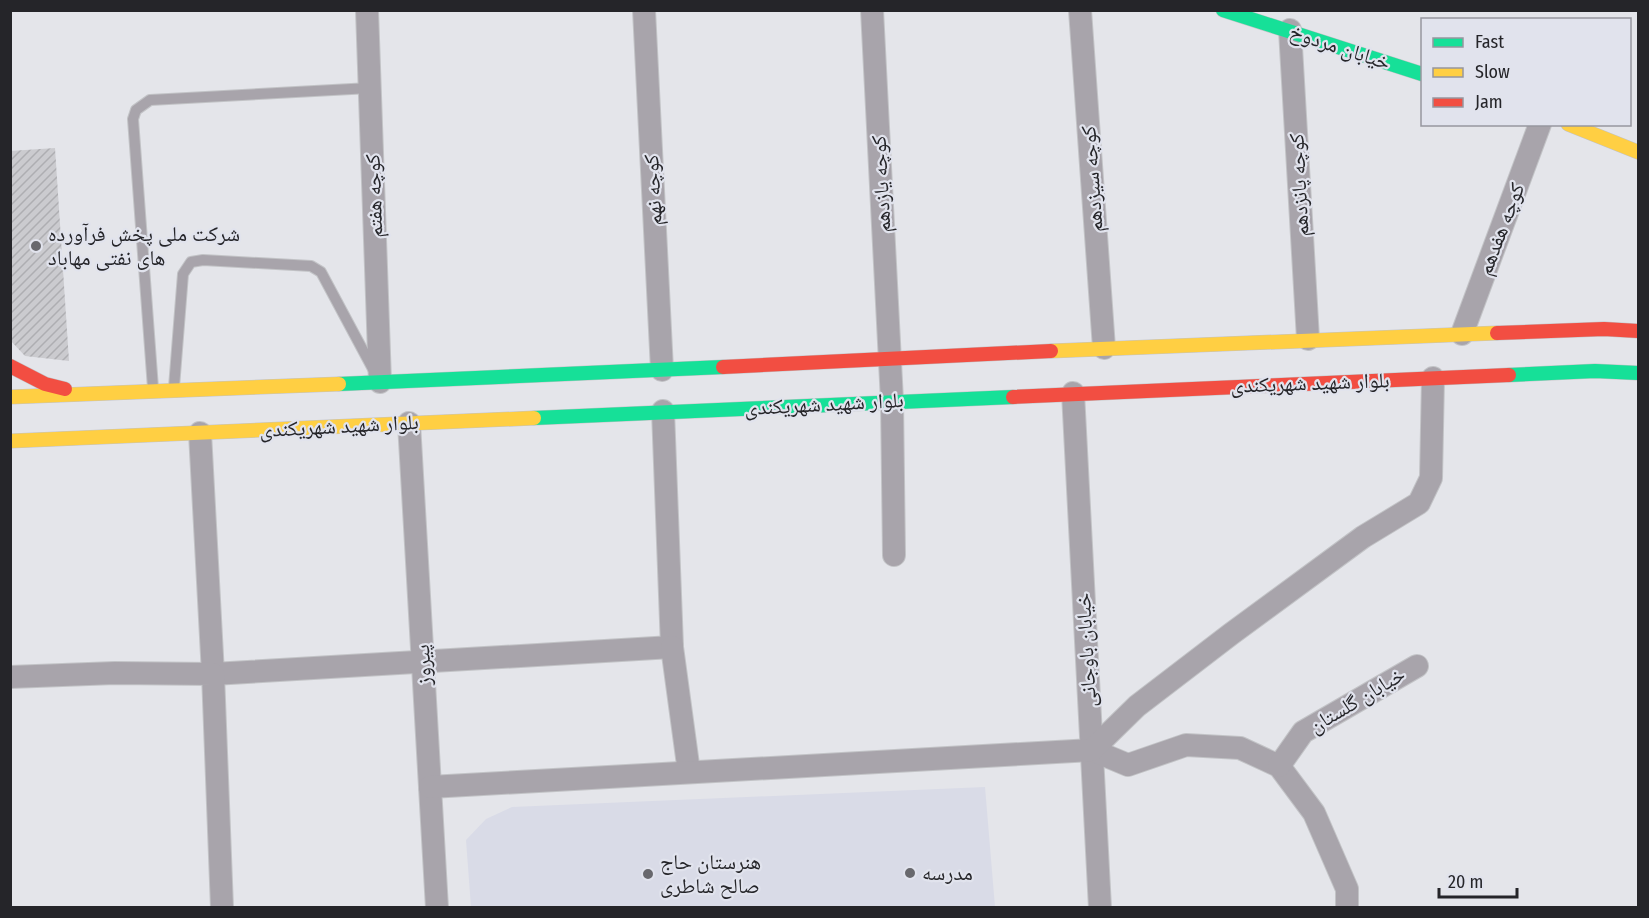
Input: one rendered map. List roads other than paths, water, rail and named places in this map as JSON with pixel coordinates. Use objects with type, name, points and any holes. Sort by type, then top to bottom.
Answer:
[{"type":"main road","name":"خیابان مردوخ","points":[[1223,10],[1421,74]]},
{"type":"main road","points":[[1573,126],[1638,152]]},
{"type":"main road","name":"بلوار شهید شهریکندی","points":[[10,397],[662,370],[1308,339],[1604,329],[1638,331]]},
{"type":"main road","points":[[10,366],[45,384],[83,394]]},
{"type":"main road","name":"بلوار شهید شهریکندی","points":[[10,441],[1595,371],[1638,373]]},
{"type":"street","name":"کوچه هفتم","points":[[367,10],[380,382]]},
{"type":"street","name":"کوچه نهم","points":[[644,10],[662,370]]},
{"type":"street","name":"کوچه یازدهم","points":[[872,10],[892,401],[894,555]]},
{"type":"street","name":"کوچه سیزدهم","points":[[1080,10],[1104,348]]},
{"type":"street","name":"کوچه پانزدهم","points":[[1290,30],[1308,339]]},
{"type":"street","name":"کوچه هفدهم","points":[[1462,334],[1539,126]]},
{"type":"street","points":[[1092,750],[1137,706],[1231,634],[1363,537],[1419,502],[1431,478],[1433,378]]},
{"type":"street","name":"خیابان باوجانی","points":[[1073,393],[1100,908]]},
{"type":"street","points":[[663,411],[672,647],[689,772]]},
{"type":"street","name":"پیروز","points":[[409,423],[437,908]]},
{"type":"street","points":[[200,433],[213,674],[222,908]]},
{"type":"street","points":[[10,677],[115,673],[213,674],[672,647]]},
{"type":"street","name":"خیابان گلستان","points":[[1279,766],[1303,732],[1417,666]]},
{"type":"street","points":[[430,787],[1092,750],[1128,765],[1186,746],[1240,748],[1279,766],[1314,813],[1347,889],[1347,908]]},
{"type":"lane","points":[[154,391],[133,119],[136,110],[150,100],[370,88]]},
{"type":"lane","points":[[174,390],[183,274],[191,262],[203,260],[311,266],[321,272],[380,382]]},
{"type":"place","name":"شرکت ملی پخش فرآورده های نفتی مهاباد","points":[[36,246]]},
{"type":"place","name":"مدرسه","points":[[910,873]]},
{"type":"place","name":"هنرستان حاج صالح شاطری","points":[[648,874]]}]
